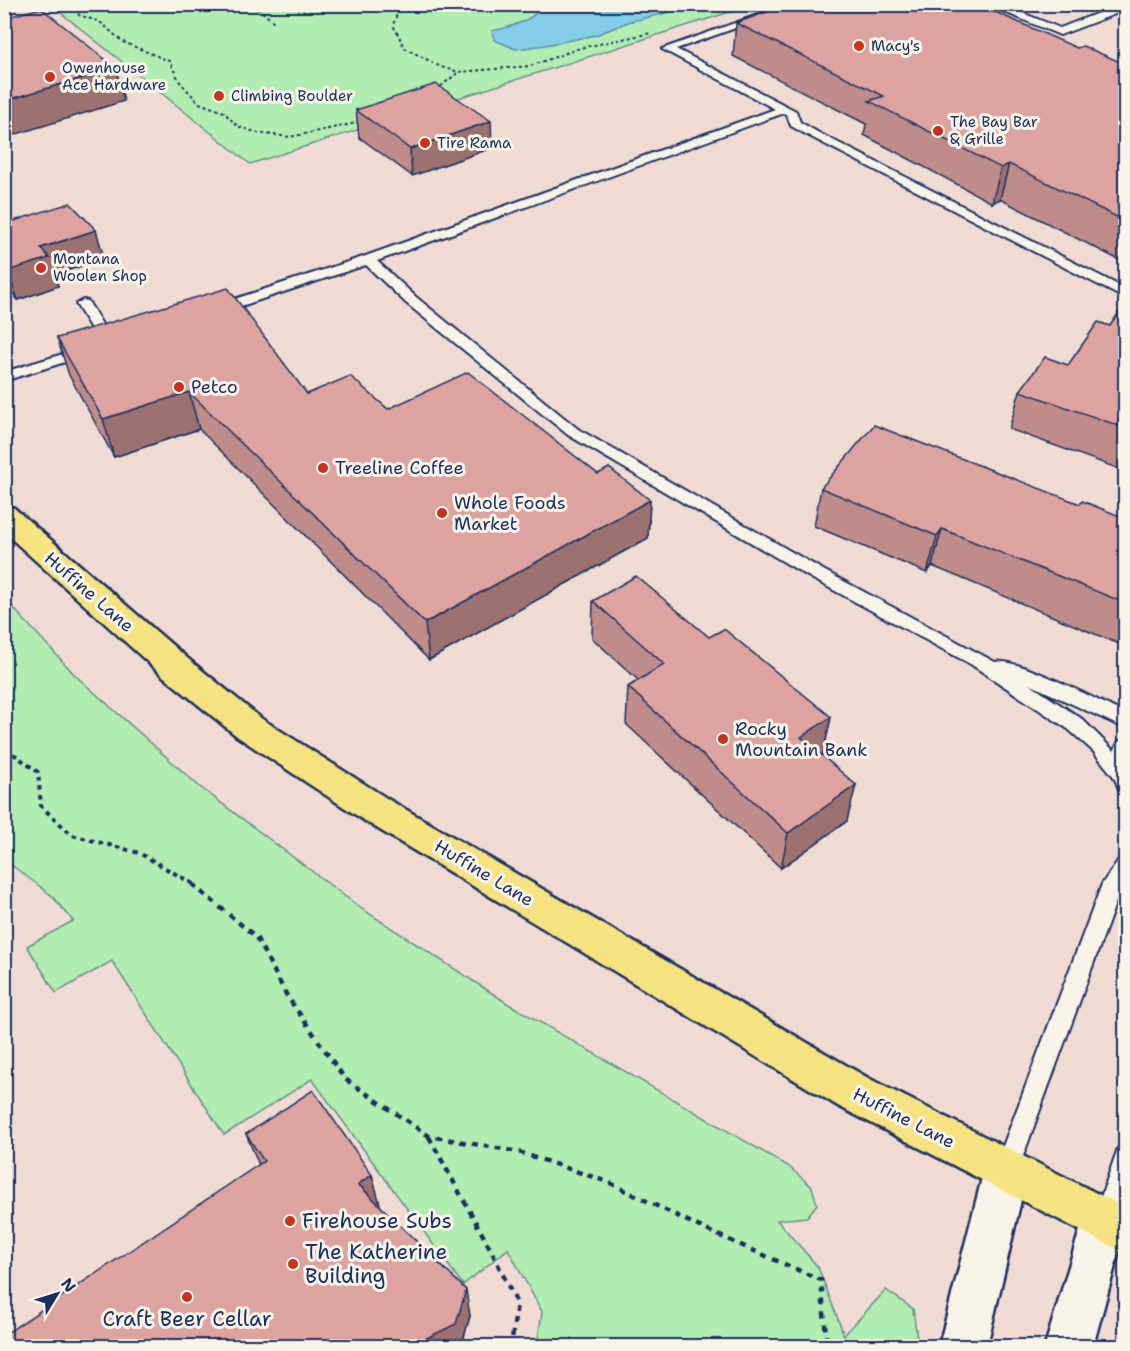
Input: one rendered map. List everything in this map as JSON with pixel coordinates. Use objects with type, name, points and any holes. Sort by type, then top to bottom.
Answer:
[{"type":"highway","name":"Huffine Lane","points":[[4,515],[175,667],[250,728],[378,811],[843,1086],[1115,1227]]},
{"type":"main road","points":[[963,1347],[1006,1170]]},
{"type":"main road","points":[[1069,1347],[1115,1227]]},
{"type":"lane","points":[[799,4],[668,49],[792,113],[795,124],[1125,295]]},
{"type":"lane","points":[[990,4],[1060,32],[1125,6]]},
{"type":"lane","points":[[198,315],[368,260],[785,109]]},
{"type":"lane","points":[[368,260],[411,300],[573,432],[819,575],[978,660],[1075,724],[1100,746],[1123,778]]},
{"type":"lane","points":[[4,377],[113,342],[83,304]]},
{"type":"lane","points":[[978,660],[1023,674],[1125,722]]},
{"type":"lane","points":[[1123,778],[1120,757],[1125,746]]},
{"type":"lane","points":[[1006,1170],[1112,884],[1125,865]]},
{"type":"lane","points":[[1115,1227],[1125,1156]]},
{"type":"path","points":[[71,4],[79,15],[100,22],[123,42],[169,61],[180,82],[199,104],[224,112],[237,126],[258,134],[290,137],[368,120]]},
{"type":"path","points":[[253,4],[275,23]]},
{"type":"path","points":[[401,4],[393,25],[405,48],[441,67],[459,72],[530,66],[580,48],[661,30]]},
{"type":"path","points":[[432,93],[459,72]]},
{"type":"path","points":[[4,753],[15,755],[38,772],[41,806],[72,835],[140,853],[196,886],[256,937],[287,996],[345,1079],[429,1136],[519,1152],[608,1182],[704,1229],[822,1280],[827,1347]]},
{"type":"path","points":[[429,1136],[491,1250],[517,1304],[511,1347]]},
{"type":"shaded area","points":[[5,5],[51,5],[250,164],[752,5],[1125,5],[1125,1346],[5,1346]]},
{"type":"green space","points":[[51,5],[752,5],[250,164]]},
{"type":"green space","points":[[5,599],[76,676],[200,787],[362,909],[507,1003],[788,1166],[812,1187],[817,1204],[807,1217],[777,1220],[818,1267],[844,1335],[886,1290],[913,1309],[918,1346],[537,1346],[542,1312],[508,1249],[463,1285],[312,1079],[224,1135],[112,961],[56,993],[27,946],[73,921],[51,895],[5,860]]},
{"type":"water","points":[[545,5],[700,5],[628,22],[596,35],[546,45],[516,49],[494,40],[492,31],[521,22],[533,16]]},
{"type":"building","points":[[789,4],[977,4],[1077,48],[1083,46],[1125,64],[1125,221],[1009,164],[1001,168],[869,101],[884,96],[736,23]]},
{"type":"building","points":[[41,8],[116,68],[4,101],[4,18]]},
{"type":"building","points":[[436,84],[491,121],[410,149],[356,110]]},
{"type":"building","points":[[70,203],[96,230],[41,248],[49,258],[8,271],[4,267],[4,224]]},
{"type":"building","points":[[228,288],[307,394],[350,376],[388,409],[468,372],[598,474],[609,468],[650,500],[425,623],[189,392],[103,419],[57,338]]},
{"type":"building","points":[[1125,304],[1125,428],[1020,391],[1045,357],[1068,365],[1098,322],[1110,326]]},
{"type":"building","points":[[874,425],[1080,504],[1082,501],[1125,518],[1125,603],[942,529],[937,536],[821,488]]},
{"type":"building","name":"Rocky Mountain Bank","points":[[636,576],[709,637],[724,629],[831,717],[801,737],[856,785],[788,833],[628,687],[664,664],[593,601]]},
{"type":"building","name":"The Katherine Building","points":[[313,1090],[372,1175],[358,1184],[466,1290],[456,1324],[408,1347],[4,1347],[4,1335],[264,1161],[246,1134]]},
{"type":"place","name":"Macy's","points":[[859,46]]},
{"type":"place","name":"Owenhouse Ace Hardware","points":[[50,77]]},
{"type":"place","name":"Climbing Boulder","points":[[219,96]]},
{"type":"place","name":"The Bay Bar & Grille","points":[[938,131]]},
{"type":"place","name":"Tire Rama","points":[[425,143]]},
{"type":"place","name":"Montana Woolen Shop","points":[[41,268]]},
{"type":"place","name":"Petco","points":[[179,387]]},
{"type":"place","name":"Treeline Coffee","points":[[323,468]]},
{"type":"place","name":"Whole Foods Market","points":[[442,513]]},
{"type":"place","name":"Rocky Mountain Bank","points":[[723,739]]},
{"type":"place","name":"Firehouse Subs","points":[[290,1221]]},
{"type":"place","name":"The Katherine Building","points":[[293,1264]]},
{"type":"place","name":"Craft Beer Cellar","points":[[187,1297]]}]
